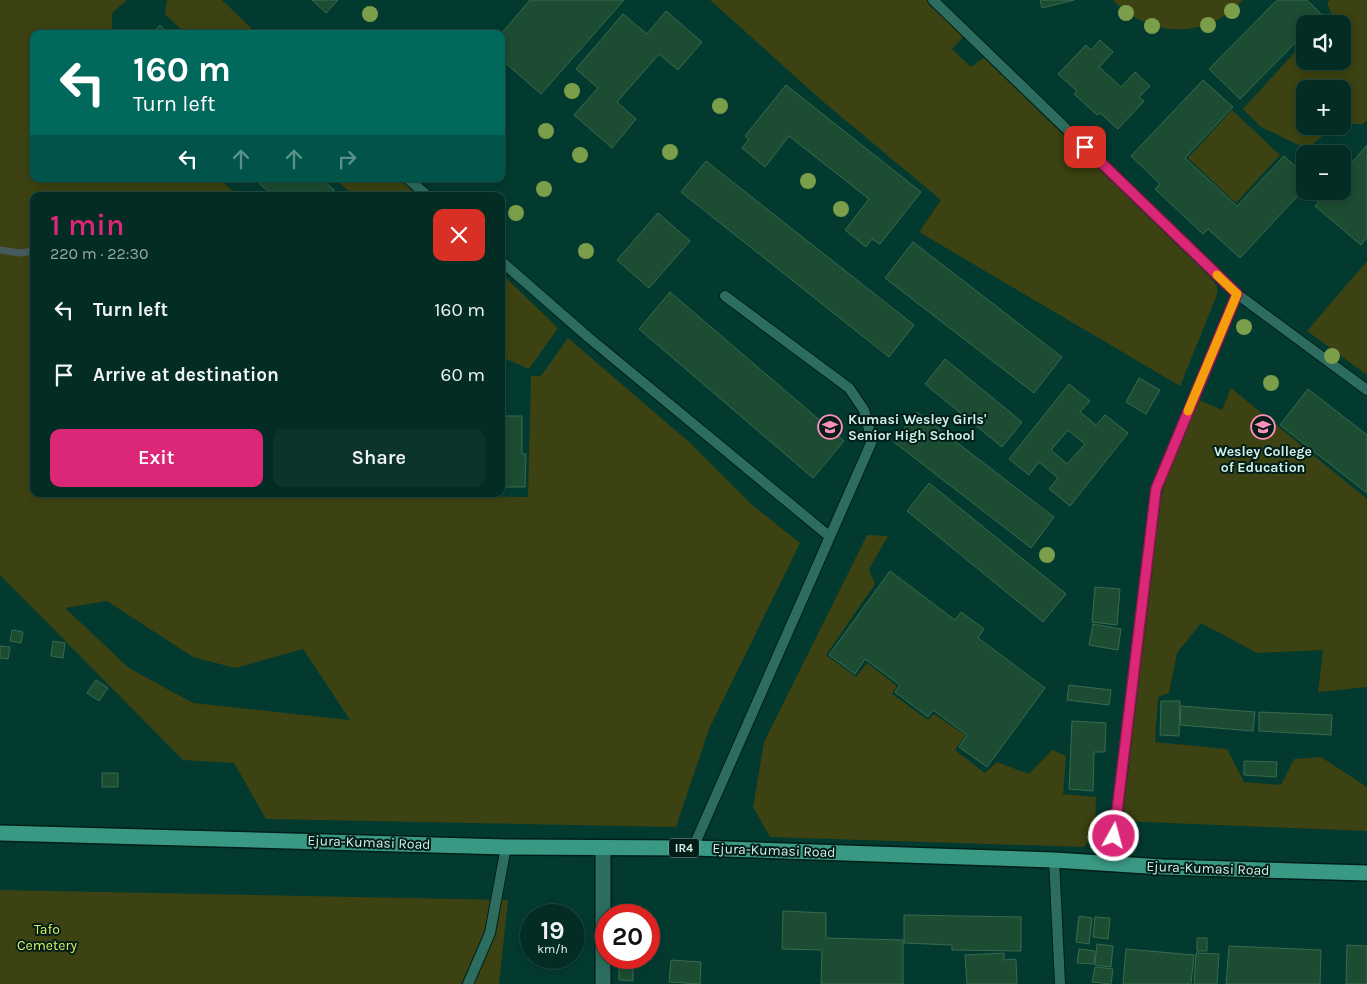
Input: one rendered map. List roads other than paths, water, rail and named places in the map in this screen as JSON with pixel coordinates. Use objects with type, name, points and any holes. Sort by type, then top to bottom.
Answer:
[{"type":"main road","name":"Ejura-Kumasi Road","points":[[0,833],[506,846],[693,848],[1054,860],[1163,867],[1367,873]]},
{"type":"street","points":[[603,848],[603,984]]},
{"type":"lane","points":[[933,0],[1237,294],[1367,390]]},
{"type":"lane","points":[[412,182],[423,192]]},
{"type":"lane","points":[[505,264],[588,337],[829,536]]},
{"type":"lane","points":[[1111,863],[1156,489],[1237,294]]},
{"type":"lane","points":[[693,848],[872,441],[864,410],[849,388],[725,296]]},
{"type":"lane","points":[[468,984],[490,933],[506,846]]},
{"type":"lane","points":[[1054,860],[1060,984]]},
{"type":"waterway","points":[[0,250],[20,253],[30,252]]},
{"type":"place","name":"Kumasi Wesley Girls' Senior High School","points":[[830,427]]},
{"type":"place","name":"Wesley College of Education","points":[[1263,427]]},
{"type":"park label","name":"Tafo Cemetery","points":[[47,938]]}]
